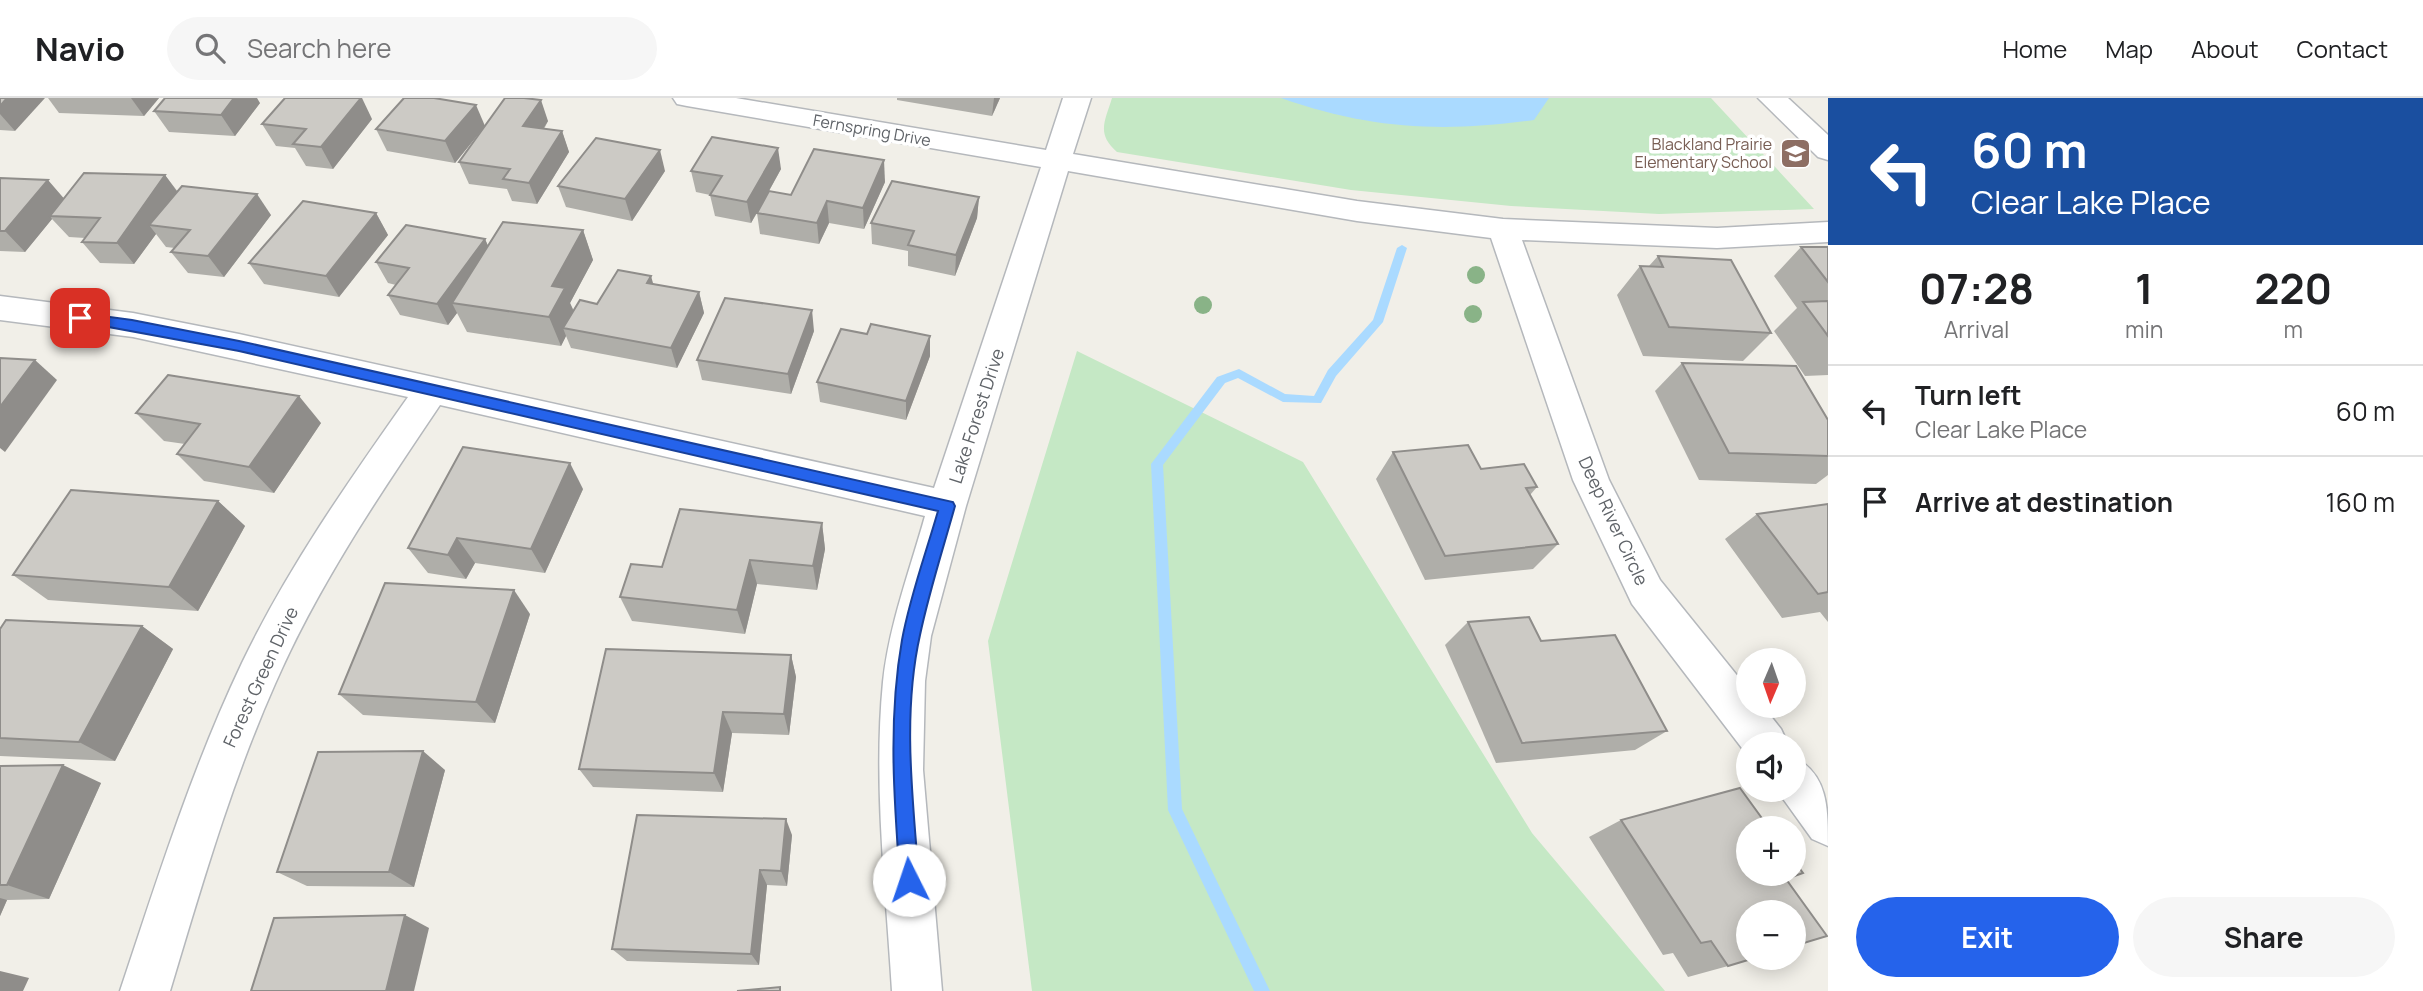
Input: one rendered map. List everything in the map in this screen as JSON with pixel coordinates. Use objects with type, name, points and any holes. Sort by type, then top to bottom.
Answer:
[{"type":"street","name":"Fernspring Drive","points":[[687,98],[1357,211],[1503,229],[1717,237],[1828,232]]},
{"type":"street","name":"Lake Forest Drive","points":[[917,991],[901,770],[904,681],[911,636],[947,506],[1077,98]]},
{"type":"street","points":[[1772,98],[1828,151]]},
{"type":"street","name":"Deep River Circle","points":[[1503,229],[1591,480],[1646,592],[1757,732]]},
{"type":"street","points":[[0,308],[132,325],[947,506]]},
{"type":"street","name":"Forest Green Drive","points":[[145,991],[197,830],[239,717],[296,599],[344,516],[432,390]]},
{"type":"street","points":[[1806,795],[1828,823]]},
{"type":"green space","points":[[1112,98],[1711,98],[1814,209],[1659,214],[1511,206],[1351,190],[1117,152],[1104,133]]},
{"type":"green space","points":[[1077,351],[1303,462],[1532,833],[1665,991],[1032,991],[988,641]]},
{"type":"water","points":[[1281,98],[1549,98],[1534,120],[1437,127],[1375,122]]},
{"type":"building","points":[[165,98],[234,98],[221,115],[154,111]]},
{"type":"building","points":[[285,98],[361,98],[321,147],[293,144],[306,129],[262,124]]},
{"type":"building","points":[[404,98],[434,98],[476,105],[445,141],[376,129]]},
{"type":"building","points":[[505,98],[541,100],[523,126],[562,131],[529,183],[503,179],[510,169],[459,162]]},
{"type":"building","points":[[712,137],[778,148],[747,202],[710,195],[722,176],[691,171]]},
{"type":"building","points":[[596,138],[660,150],[625,199],[558,186]]},
{"type":"building","points":[[814,149],[884,160],[863,208],[827,201],[817,223],[757,213],[769,191],[791,195]]},
{"type":"building","points":[[84,173],[165,175],[117,243],[82,242],[100,218],[50,216]]},
{"type":"building","points":[[0,178],[48,180],[5,231],[0,231]]},
{"type":"building","points":[[892,181],[979,197],[956,255],[908,245],[914,231],[871,223]]},
{"type":"building","points":[[182,186],[257,194],[208,256],[171,252],[190,230],[149,225]]},
{"type":"building","points":[[303,201],[376,213],[326,276],[249,263]]},
{"type":"building","points":[[503,222],[583,230],[552,286],[565,288],[549,317],[452,303]]},
{"type":"building","points":[[406,225],[485,239],[437,304],[388,295],[409,268],[376,262]]},
{"type":"building","points":[[1801,247],[1828,247],[1828,282]]},
{"type":"building","points":[[1658,256],[1731,260],[1771,333],[1669,327],[1640,266],[1663,267]]},
{"type":"building","points":[[618,270],[651,276],[647,283],[699,292],[671,348],[563,328],[580,300],[597,304]]},
{"type":"building","points":[[725,298],[812,310],[788,374],[697,360]]},
{"type":"building","points":[[1828,301],[1828,336],[1803,302]]},
{"type":"building","points":[[871,324],[930,336],[906,401],[817,382],[841,329],[867,334]]},
{"type":"building","points":[[0,358],[35,360],[0,407]]},
{"type":"building","points":[[1682,363],[1796,366],[1828,420],[1828,456],[1729,453]]},
{"type":"building","points":[[168,375],[299,396],[249,467],[177,454],[200,424],[136,413]]},
{"type":"building","points":[[1468,445],[1481,469],[1524,464],[1537,487],[1526,488],[1558,544],[1445,556],[1393,452]]},
{"type":"building","points":[[463,447],[570,463],[531,549],[457,538],[448,555],[408,548]]},
{"type":"building","points":[[71,490],[218,501],[169,587],[13,575]]},
{"type":"building","points":[[1828,504],[1828,592],[1818,594],[1757,514]]},
{"type":"building","points":[[680,509],[822,523],[813,566],[750,560],[737,610],[620,597],[631,564],[662,567]]},
{"type":"building","points":[[385,583],[514,590],[476,702],[339,694]]},
{"type":"building","points":[[1529,617],[1541,641],[1615,635],[1667,731],[1522,743],[1468,622]]},
{"type":"building","points":[[6,620],[142,626],[79,742],[0,738],[0,629]]},
{"type":"building","points":[[606,649],[791,655],[784,714],[723,712],[714,773],[579,769]]},
{"type":"building","points":[[423,751],[389,872],[277,872],[318,752]]},
{"type":"building","points":[[63,765],[7,885],[0,885],[0,766]]},
{"type":"building","points":[[1736,789],[1736,802],[1750,802],[1760,816],[1736,816],[1736,886],[1791,886],[1801,900],[1736,900],[1736,964],[1728,966],[1711,941],[1701,943],[1621,820]]},
{"type":"building","points":[[637,815],[786,819],[781,871],[760,870],[751,954],[612,949]]},
{"type":"building","points":[[1806,907],[1827,936],[1806,942]]},
{"type":"building","points":[[405,915],[386,991],[251,991],[274,918]]},
{"type":"building","points":[[780,987],[780,991],[737,991]]},
{"type":"waterway","points":[[1262,991],[1175,810],[1157,464],[1221,380],[1239,373],[1283,398],[1317,400],[1332,373],[1378,322],[1402,248]]},
{"type":"place","name":"Blackland Prairie Elementary School","points":[[1795,153]]},
{"type":"route","points":[[80,318],[132,325],[239,346],[947,506],[911,636],[904,681],[901,770],[909,880]]}]
